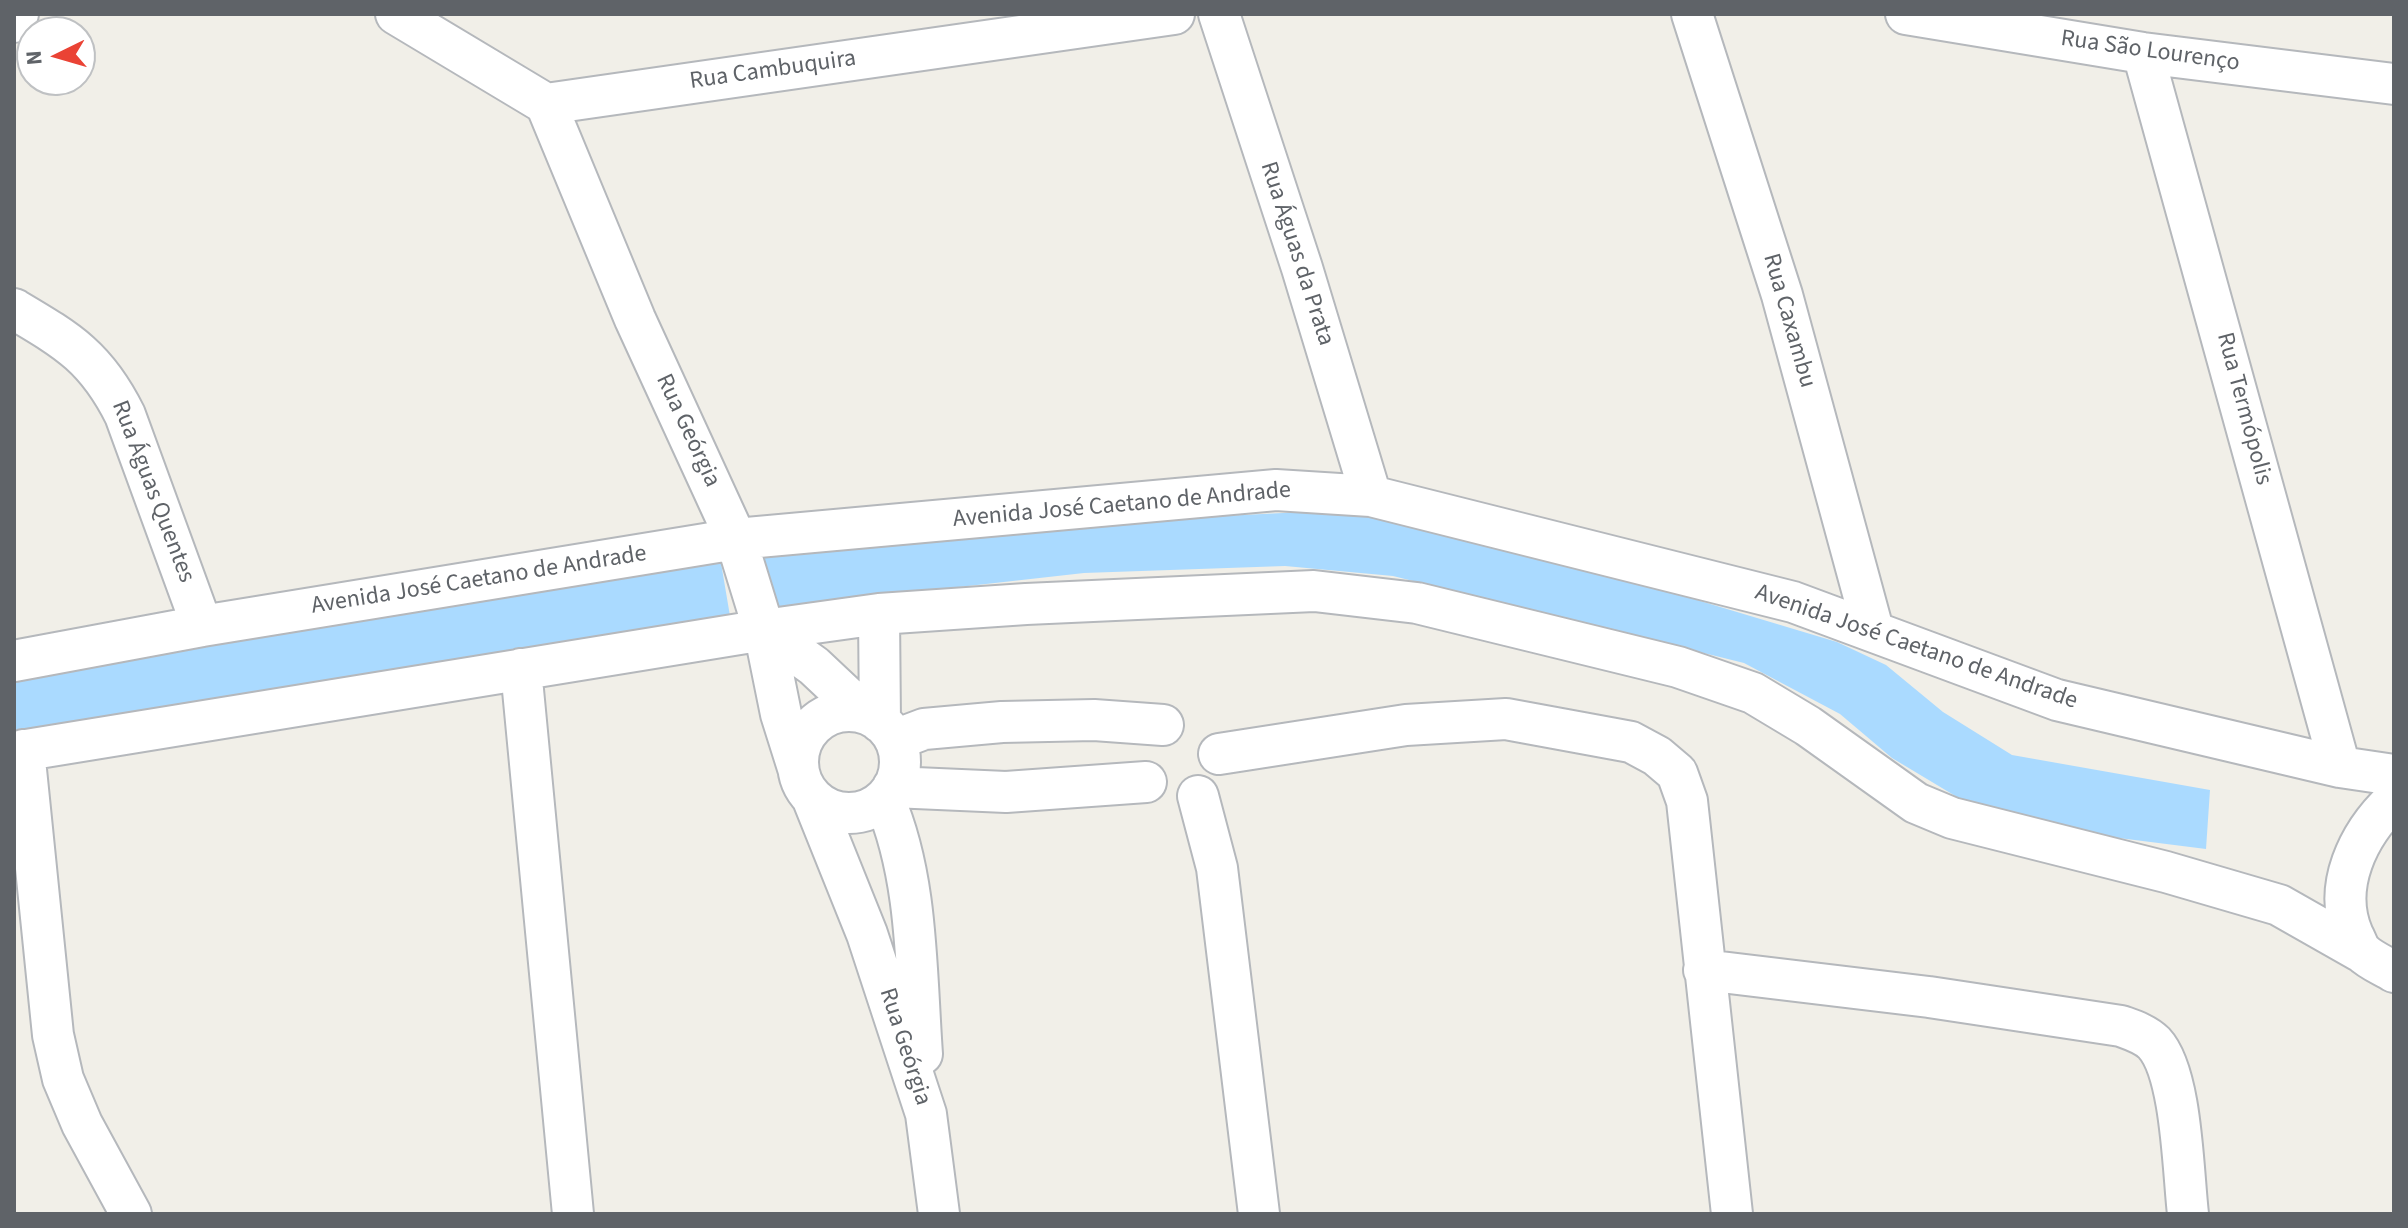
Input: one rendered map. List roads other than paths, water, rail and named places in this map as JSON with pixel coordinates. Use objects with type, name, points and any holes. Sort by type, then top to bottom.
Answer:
[{"type":"street","points":[[14,22],[18,14]]},
{"type":"street","points":[[396,14],[546,104]]},
{"type":"street","name":"Rua Cambuquira","points":[[546,104],[1174,14]]},
{"type":"street","name":"Rua Águas da Prata","points":[[1219,14],[1302,268],[1371,496]]},
{"type":"street","name":"Rua Caxambu","points":[[1692,14],[1782,295],[1873,630]]},
{"type":"street","name":"Rua São Lourenço","points":[[1906,14],[2143,53],[2394,84]]},
{"type":"street","name":"Rua Termópolis","points":[[2143,53],[2340,767]]},
{"type":"street","name":"Rua Geórgia","points":[[546,104],[635,319],[736,539],[764,630],[781,714],[805,782],[867,934],[926,1114],[939,1214]]},
{"type":"street","name":"Rua Águas Quentes","points":[[14,309],[74,346],[111,386],[125,415],[202,626]]},
{"type":"street","name":"Avenida José Caetano de Andrade","points":[[14,661],[202,626],[736,539],[1276,490],[1371,496],[1793,602],[2057,700],[2340,767],[2394,775]]},
{"type":"street","points":[[131,1214],[82,1124],[63,1079],[53,1035],[19,751],[879,614],[1040,603],[1314,591],[1417,603],[1678,667],[1753,693],[1808,726],[1916,803],[1952,818],[2166,872],[2279,905],[2394,972]]},
{"type":"street","points":[[879,614],[880,725]]},
{"type":"street","points":[[764,630],[814,666],[880,725],[900,763],[888,793],[871,808],[855,813],[839,812],[824,806],[805,782],[799,750],[816,722],[839,712],[880,725],[924,729],[1002,722],[1105,720],[1163,725]]},
{"type":"street","points":[[521,669],[573,1214]]},
{"type":"street","points":[[1219,754],[1406,725],[1506,719],[1631,742],[1657,756],[1677,773],[1687,801],[1732,1214]]},
{"type":"street","points":[[1176,721],[1191,723],[1204,730],[1219,754],[1219,767],[1208,789],[1184,800],[1169,799],[1156,793],[1141,770],[1144,744],[1163,725],[1176,721]]},
{"type":"street","points":[[888,793],[1006,792],[1146,782]]},
{"type":"street","points":[[888,793],[901,851],[913,931],[926,1114]]},
{"type":"street","points":[[1198,796],[1217,868],[1259,1214]]},
{"type":"street","points":[[2360,951],[2346,919],[2347,878],[2358,846],[2380,813],[2394,800]]},
{"type":"street","points":[[1704,970],[1929,997],[2121,1026],[2139,1033],[2153,1043],[2170,1074],[2188,1214]]},
{"type":"water","points":[[1343,510],[1627,579],[1837,642],[1886,665],[1943,712],[2012,755],[2210,790],[2206,849],[2103,836],[1967,803],[1892,758],[1840,714],[1744,663],[1393,576],[1285,566],[1084,573],[763,609],[754,551],[1082,523]]},
{"type":"water","points":[[720,557],[730,616],[14,733],[14,676]]}]
